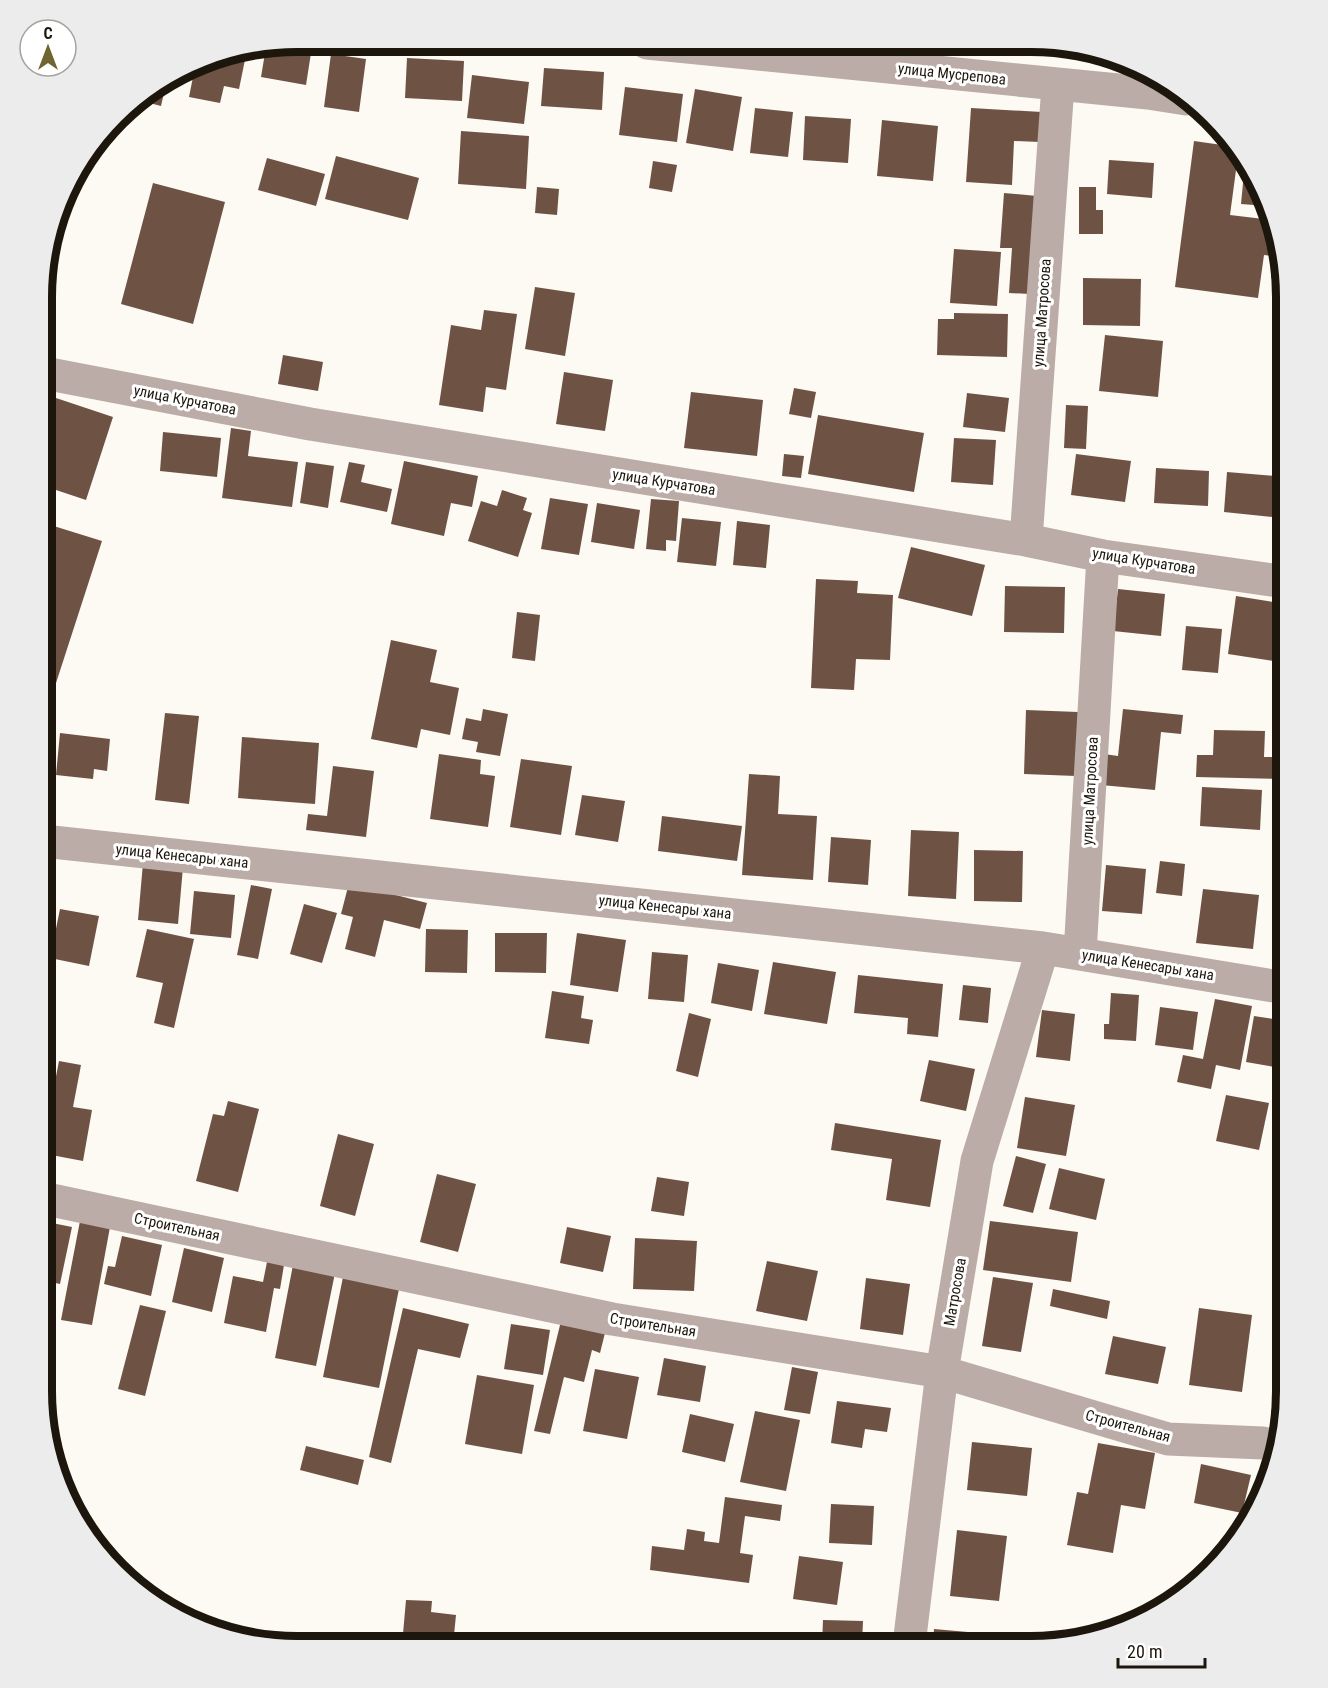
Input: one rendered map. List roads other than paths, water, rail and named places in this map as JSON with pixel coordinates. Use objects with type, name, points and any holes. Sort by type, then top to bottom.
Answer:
[{"type":"street","name":"улица Мусрепова","points":[[735,52],[1058,85],[1150,85]]},
{"type":"street","name":"улица Матросова","points":[[1026,540],[1058,85]]},
{"type":"street","name":"улица Курчатова","points":[[52,375],[310,424],[1026,540],[1103,556],[1276,581]]},
{"type":"street","name":"улица Матросова","points":[[1080,954],[1103,556]]},
{"type":"street","name":"улица Кенесары хана","points":[[52,842],[1043,948],[1276,985]]},
{"type":"street","name":"Матросова","points":[[910,1636],[942,1372],[977,1161],[1043,948]]},
{"type":"street","name":"Строительная","points":[[52,1200],[612,1318],[942,1372],[1168,1439],[1263,1443]]}]
